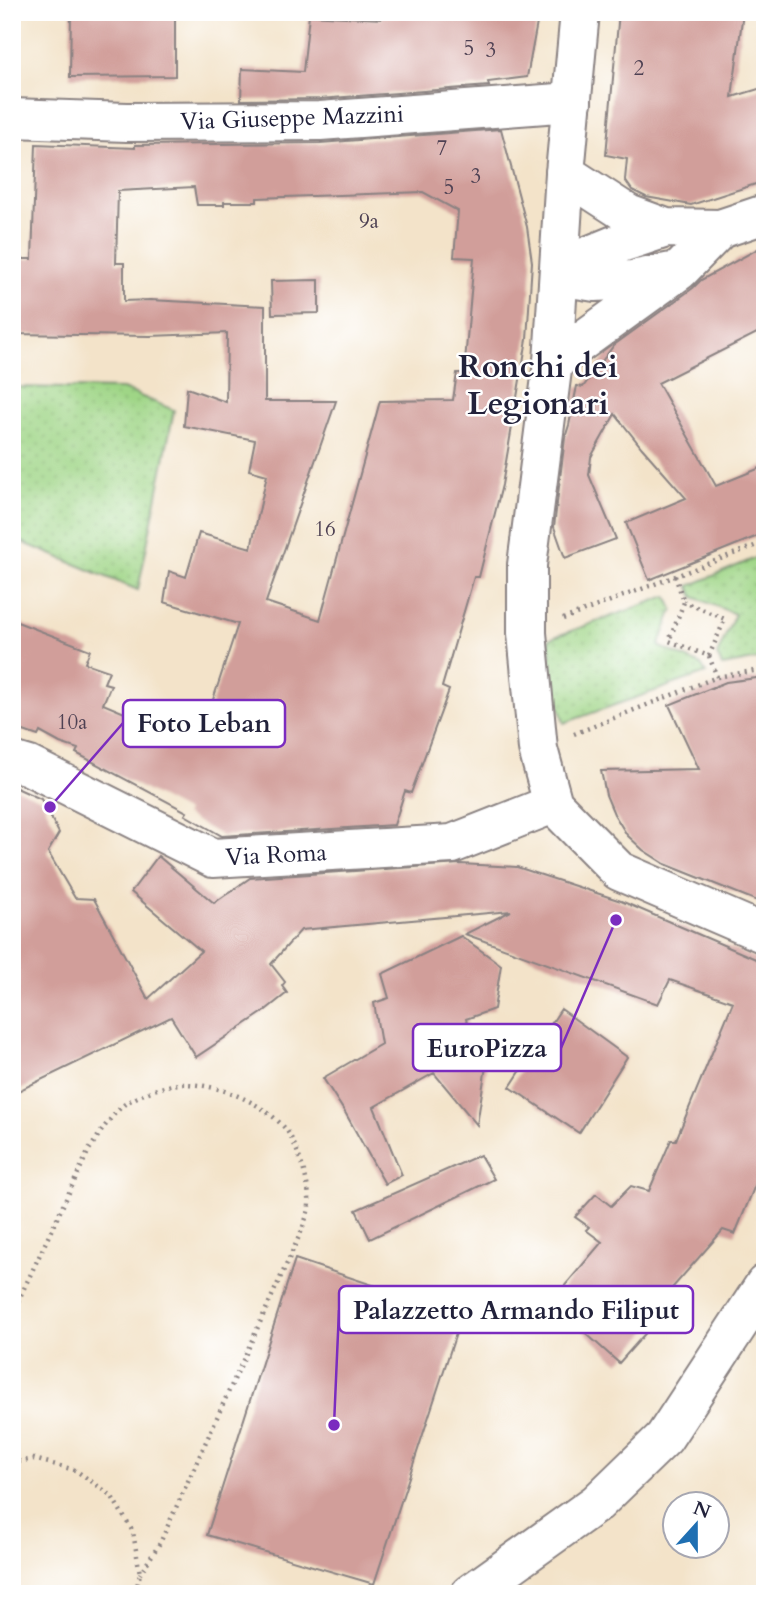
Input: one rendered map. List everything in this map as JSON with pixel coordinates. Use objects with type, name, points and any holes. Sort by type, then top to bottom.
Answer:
[{"type":"street","points":[[580,12],[565,173],[553,362],[527,565],[527,633],[538,749],[553,804],[619,872],[765,934]]},
{"type":"street","name":"Via Giuseppe Mazzini","points":[[12,118],[320,121],[572,102]]},
{"type":"street","points":[[565,173],[628,214],[666,228],[720,229],[765,214]]},
{"type":"street","points":[[559,276],[585,257],[666,228]]},
{"type":"street","points":[[553,362],[680,270],[720,229]]},
{"type":"street","points":[[559,276],[595,282],[632,281],[680,270]]},
{"type":"street","name":"Via Roma","points":[[12,761],[29,766],[213,858],[452,844],[553,804]]},
{"type":"street","points":[[470,1594],[597,1503],[664,1438],[765,1284]]},
{"type":"path","points":[[527,633],[765,542]]},
{"type":"path","points":[[675,576],[684,602],[669,640],[709,656]]},
{"type":"path","points":[[684,602],[725,619],[709,656],[717,677]]},
{"type":"path","points":[[538,749],[717,677],[765,669]]},
{"type":"path","points":[[12,1314],[89,1150],[105,1126],[125,1105],[149,1092],[179,1084],[207,1086],[233,1094],[261,1108],[284,1126],[306,1175],[310,1205],[302,1230],[160,1543],[140,1574],[135,1594]]},
{"type":"path","points":[[12,1463],[34,1460],[75,1470],[111,1495],[133,1532],[140,1574]]},
{"type":"green space","points":[[12,387],[123,389],[174,410],[138,590],[12,538]]},
{"type":"green space","points":[[765,554],[765,658],[722,666],[717,655],[735,614],[694,597],[689,586]]},
{"type":"green space","points":[[667,596],[673,609],[659,646],[701,665],[706,673],[564,723],[554,687],[549,639]]},
{"type":"building","points":[[71,12],[175,12],[175,76],[70,77]]},
{"type":"building","points":[[382,12],[539,12],[527,77],[488,82],[489,86],[319,99],[241,100],[242,69],[303,72],[309,15],[381,19]]},
{"type":"building","points":[[619,12],[743,12],[732,97],[765,87],[765,181],[691,205],[646,197],[632,190],[625,180],[627,159],[606,155]]},
{"type":"building","points":[[501,129],[527,227],[532,262],[527,339],[502,485],[479,577],[474,577],[442,687],[449,690],[411,793],[405,791],[394,825],[222,836],[185,815],[187,812],[76,753],[78,749],[40,732],[38,736],[12,727],[12,620],[90,650],[85,663],[109,671],[104,683],[111,685],[103,704],[172,733],[177,723],[203,730],[238,624],[164,602],[169,571],[186,577],[199,533],[251,548],[267,475],[249,470],[255,440],[184,426],[187,388],[226,402],[227,333],[150,336],[12,334],[12,259],[32,259],[36,144],[135,148],[135,145],[320,143]],"holes":[[[194,187],[197,205],[257,202],[257,198],[423,192],[458,211],[454,257],[474,258],[464,373],[457,373],[453,400],[380,401],[320,620],[266,602],[336,401],[265,401],[265,306],[124,301],[124,263],[116,263],[118,191]]]},
{"type":"building","points":[[765,245],[765,329],[658,383],[716,486],[765,466],[765,533],[649,580],[626,523],[686,498],[615,414],[591,457],[589,475],[616,539],[565,558],[554,527],[565,438],[577,386],[583,387],[614,345],[701,280]]},
{"type":"building","points":[[319,280],[319,313],[272,314],[271,281]]},
{"type":"building","points":[[765,677],[765,904],[665,864],[643,850],[627,835],[614,814],[606,795],[601,771],[699,769],[669,705],[726,682]]},
{"type":"building","points":[[12,786],[41,799],[59,833],[48,852],[75,898],[94,899],[148,999],[201,951],[131,892],[158,856],[214,903],[250,878],[460,864],[517,867],[621,901],[765,963],[765,1161],[735,1234],[723,1230],[659,1303],[666,1310],[619,1363],[551,1302],[602,1242],[586,1230],[589,1227],[575,1217],[596,1194],[611,1206],[631,1186],[649,1191],[671,1140],[676,1140],[733,1002],[670,980],[658,1004],[465,934],[511,911],[301,930],[271,964],[285,982],[282,986],[287,993],[196,1057],[171,1017],[12,1094]]},
{"type":"building","points":[[461,936],[501,965],[494,1009],[466,1019],[473,1048],[486,1066],[477,1125],[434,1073],[374,1107],[402,1175],[385,1184],[323,1078],[381,1044],[374,1003],[389,998],[382,974]]},
{"type":"building","points":[[561,1009],[627,1057],[579,1133],[510,1087]]},
{"type":"building","points":[[480,1155],[494,1179],[370,1239],[356,1210]]},
{"type":"building","points":[[295,1259],[462,1315],[374,1584],[207,1535]]},
{"type":"place","name":"Foto Leban","points":[[50,807]]},
{"type":"place","name":"EuroPizza","points":[[616,920]]},
{"type":"place","name":"Palazzetto Armando Filiput","points":[[334,1425]]},
{"type":"district","name":"Ronchi dei Legionari","points":[[538,386]]}]
